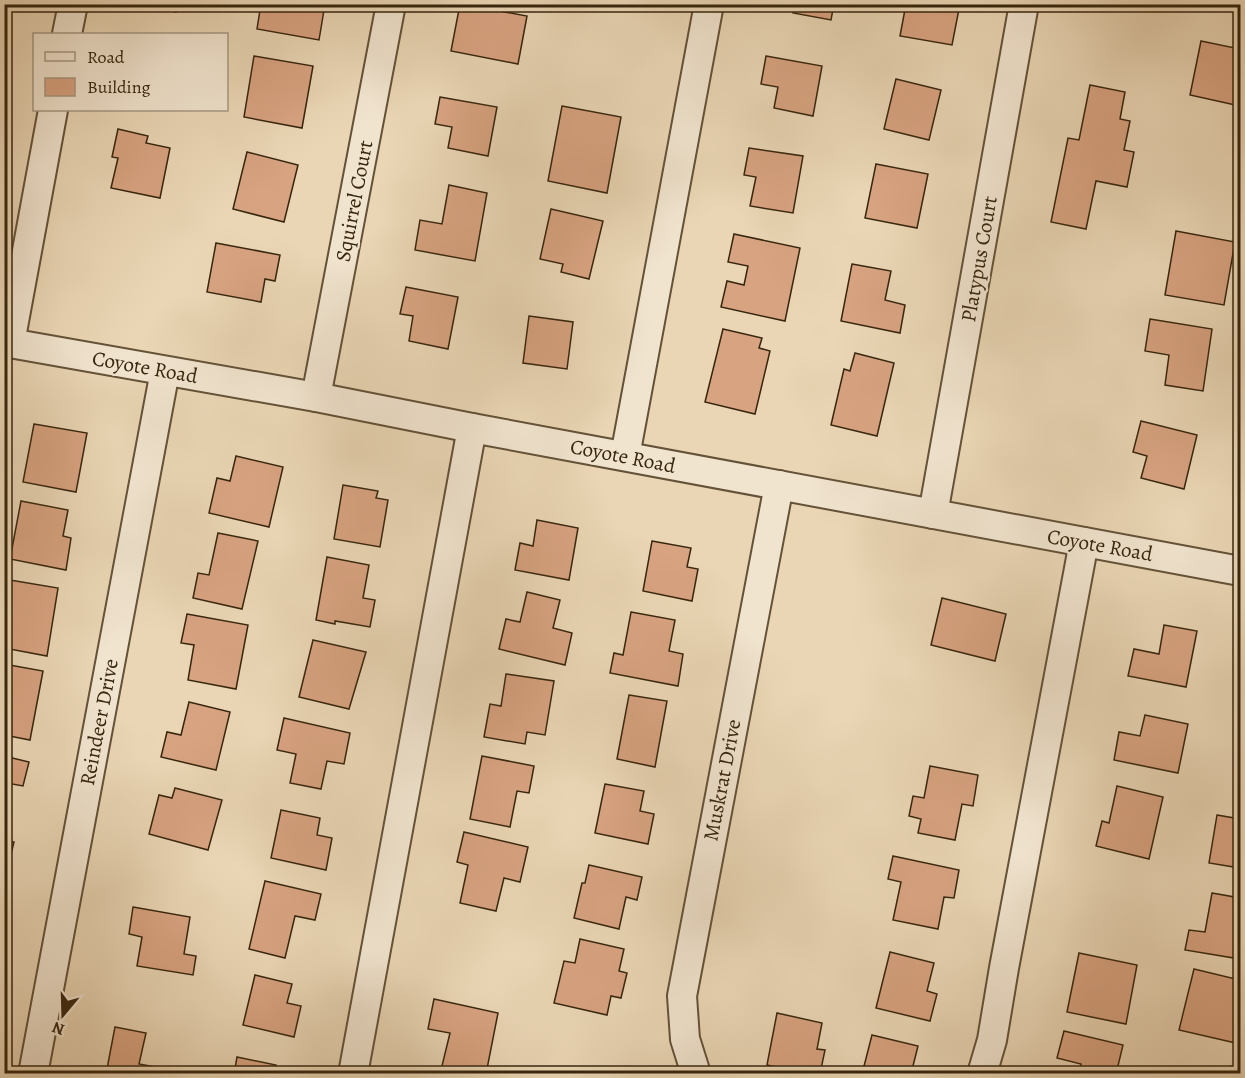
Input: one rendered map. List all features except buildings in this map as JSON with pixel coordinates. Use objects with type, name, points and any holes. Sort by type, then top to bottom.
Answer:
[{"type":"street","points":[[67,33],[73,4]]},
{"type":"street","name":"Squirrel Court","points":[[316,397],[391,4]]},
{"type":"street","points":[[625,456],[709,4]]},
{"type":"street","name":"Platypus Court","points":[[933,514],[1024,4]]},
{"type":"street","points":[[7,342],[53,111]]},
{"type":"street","name":"Coyote Road","points":[[7,342],[316,397],[471,428],[1240,569]]},
{"type":"street","name":"Reindeer Drive","points":[[33,1074],[165,371]]},
{"type":"street","points":[[353,1074],[471,428]]},
{"type":"street","name":"Muskrat Drive","points":[[696,1074],[685,1039],[682,996],[778,485]]},
{"type":"street","points":[[982,1074],[992,1040],[1084,542]]}]
